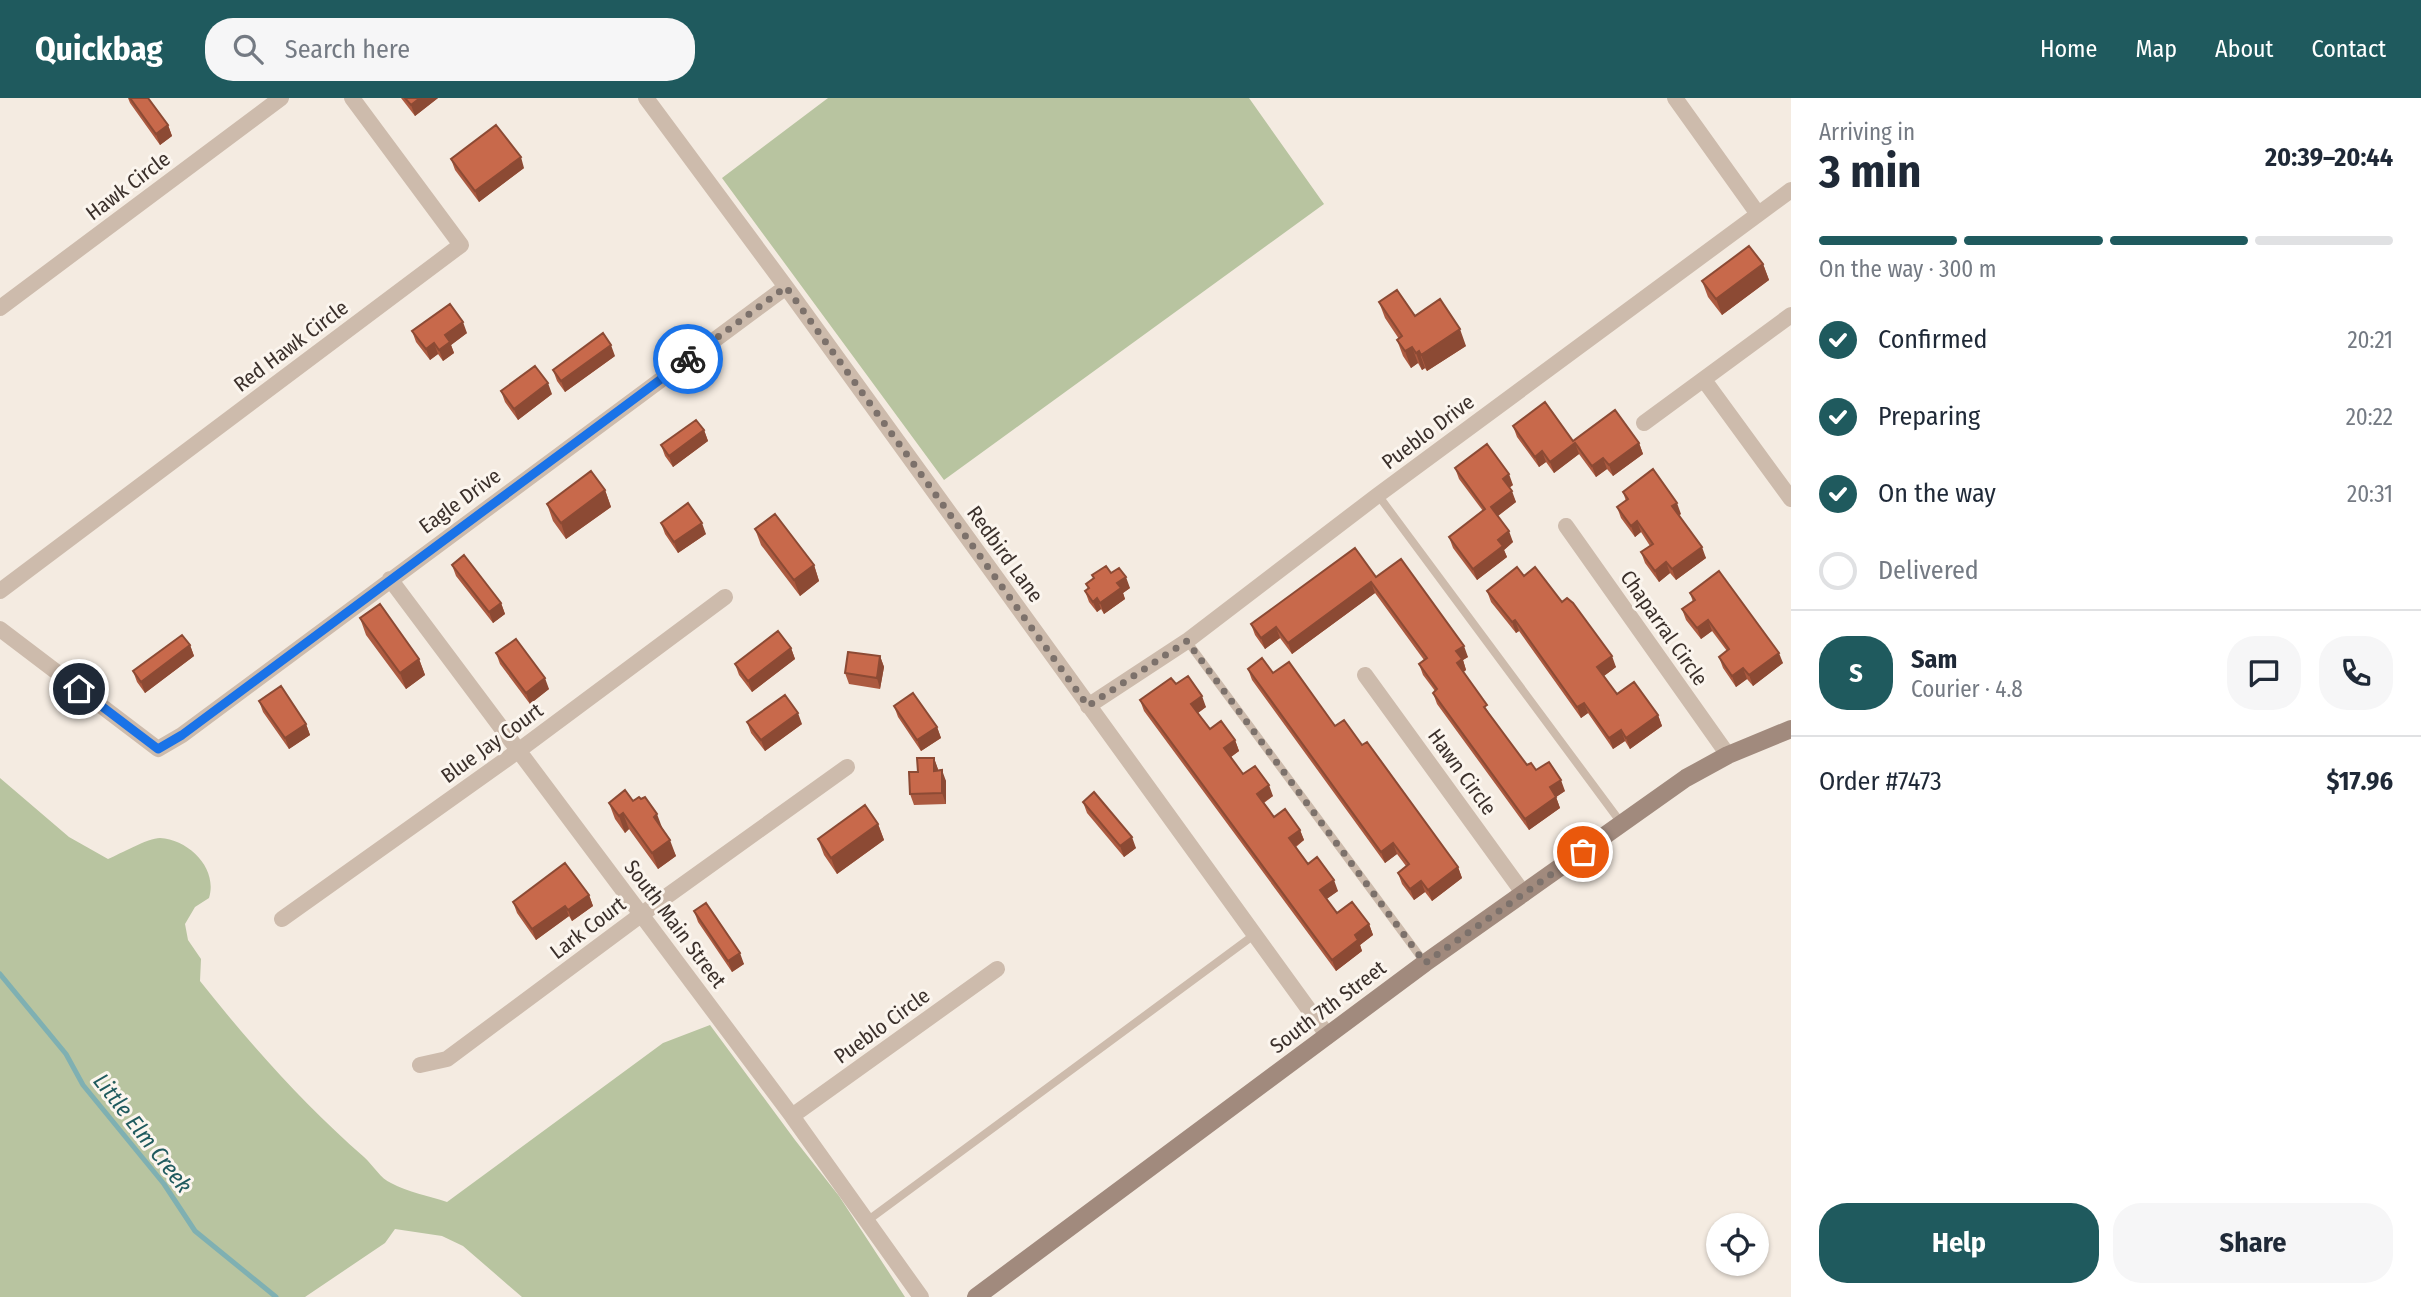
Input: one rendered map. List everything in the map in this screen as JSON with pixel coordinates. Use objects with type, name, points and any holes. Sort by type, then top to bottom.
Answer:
[{"type":"main road","name":"South 7th Street","points":[[976,1297],[1425,963],[1686,778],[1728,755],[1791,729]]},
{"type":"street","name":"Hawk Circle","points":[[0,308],[281,98]]},
{"type":"street","name":"Red Hawk Circle","points":[[0,591],[461,245],[352,98]]},
{"type":"street","name":"Redbird Lane","points":[[646,98],[1328,1036]]},
{"type":"street","points":[[1675,98],[1758,214]]},
{"type":"street","name":"Pueblo Drive","points":[[1088,706],[1187,641],[1378,495],[1791,190]]},
{"type":"street","name":"Eagle Drive","points":[[0,629],[158,749],[182,735],[786,287]]},
{"type":"street","points":[[1644,423],[1791,315]]},
{"type":"street","points":[[1704,380],[1791,499]]},
{"type":"street","name":"Chaparral Circle","points":[[1566,526],[1728,755]]},
{"type":"street","name":"South Main Street","points":[[390,579],[792,1116],[922,1297]]},
{"type":"street","name":"Blue Jay Court","points":[[282,919],[518,751],[725,597]]},
{"type":"street","name":"Hawn Circle","points":[[1365,675],[1524,894]]},
{"type":"street","name":"Lark Court","points":[[420,1065],[447,1059],[642,914],[847,768]]},
{"type":"street","name":"Pueblo Circle","points":[[792,1116],[996,969]]},
{"type":"lane","points":[[1378,495],[1622,824]]},
{"type":"lane","points":[[1187,641],[1425,963]]},
{"type":"lane","points":[[867,1221],[1254,935]]},
{"type":"green space","points":[[828,98],[1249,98],[1324,204],[944,480],[722,178]]},
{"type":"green space","points":[[0,778],[69,837],[108,859],[141,843],[160,838],[182,844],[199,858],[209,877],[209,898],[195,907],[185,924],[188,940],[201,959],[200,981],[278,1073],[387,1181],[447,1202],[663,1043],[710,1025],[839,1196],[905,1297],[522,1297],[463,1246],[442,1236],[395,1229],[385,1243],[305,1297],[0,1297]]},
{"type":"building","points":[[130,98],[148,98],[168,125],[156,134]]},
{"type":"building","points":[[405,98],[420,98],[411,105]]},
{"type":"building","points":[[496,125],[521,157],[475,191],[451,159]]},
{"type":"building","points":[[1749,246],[1763,264],[1716,299],[1702,281]]},
{"type":"building","points":[[1397,290],[1415,316],[1440,299],[1460,329],[1421,355],[1412,347],[1405,351],[1397,340],[1402,336],[1379,302]]},
{"type":"building","points":[[450,304],[463,322],[445,335],[450,342],[439,350],[434,343],[426,349],[412,331]]},
{"type":"building","points":[[603,333],[611,345],[561,381],[553,370]]},
{"type":"building","points":[[535,366],[548,383],[514,409],[501,391]]},
{"type":"building","points":[[1545,402],[1573,441],[1615,410],[1639,443],[1609,465],[1603,458],[1592,466],[1575,443],[1550,462],[1542,451],[1535,457],[1513,426]]},
{"type":"building","points":[[696,420],[704,430],[669,456],[661,445]]},
{"type":"building","points":[[1487,444],[1509,474],[1503,479],[1512,491],[1491,507],[1509,531],[1498,540],[1503,546],[1473,569],[1449,537],[1485,509],[1455,468]]},
{"type":"building","points":[[1653,469],[1677,503],[1672,506],[1702,547],[1672,569],[1666,562],[1655,571],[1641,552],[1653,544],[1637,521],[1631,526],[1617,507],[1628,499],[1623,492]]},
{"type":"building","points":[[591,471],[605,490],[561,523],[547,504]]},
{"type":"building","points":[[688,503],[702,523],[674,542],[661,523]]},
{"type":"building","points":[[775,514],[814,565],[794,580],[755,529]]},
{"type":"building","points":[[1355,548],[1376,577],[1401,559],[1464,646],[1456,651],[1462,659],[1457,663],[1487,705],[1484,707],[1527,765],[1531,763],[1536,770],[1549,762],[1561,780],[1550,787],[1556,797],[1525,819],[1433,693],[1437,689],[1419,664],[1427,658],[1371,582],[1288,643],[1276,627],[1261,638],[1251,624]]},
{"type":"building","points":[[464,555],[501,603],[489,612],[452,565]]},
{"type":"building","points":[[1106,566],[1111,573],[1119,568],[1126,577],[1117,583],[1121,588],[1100,603],[1097,598],[1093,602],[1085,591],[1089,588],[1086,584],[1094,578],[1092,575]]},
{"type":"building","points":[[1517,567],[1524,576],[1535,567],[1562,602],[1567,598],[1573,603],[1612,656],[1597,667],[1617,694],[1634,682],[1658,715],[1626,738],[1621,730],[1609,738],[1584,703],[1577,707],[1515,620],[1512,622],[1487,591]]},
{"type":"building","points":[[1719,571],[1779,653],[1749,675],[1743,668],[1732,676],[1719,657],[1729,649],[1708,620],[1697,628],[1682,609],[1695,600],[1690,593]]},
{"type":"building","points":[[380,604],[419,659],[400,673],[360,618]]},
{"type":"building","points":[[778,631],[791,648],[748,681],[735,664]]},
{"type":"building","points":[[182,635],[190,645],[141,682],[133,671]]},
{"type":"building","points":[[516,639],[545,678],[526,693],[496,653]]},
{"type":"building","points":[[848,652],[880,656],[877,678],[845,673]]},
{"type":"building","points":[[1262,658],[1273,673],[1289,662],[1335,726],[1344,720],[1362,745],[1367,742],[1458,867],[1428,890],[1421,881],[1410,889],[1398,873],[1409,864],[1393,843],[1381,852],[1248,669]]},
{"type":"building","points":[[1188,676],[1202,696],[1191,704],[1210,729],[1221,721],[1235,740],[1224,748],[1243,774],[1255,766],[1269,785],[1257,794],[1274,817],[1285,809],[1300,830],[1289,838],[1308,864],[1317,857],[1334,880],[1320,890],[1337,913],[1352,902],[1369,924],[1355,935],[1358,940],[1332,960],[1140,700],[1171,678],[1176,684]]},
{"type":"building","points":[[281,686],[306,724],[285,738],[259,701]]},
{"type":"building","points":[[913,693],[937,727],[917,740],[894,706]]},
{"type":"building","points":[[785,695],[798,713],[761,740],[747,722]]},
{"type":"building","points":[[917,758],[934,758],[934,771],[942,770],[942,793],[910,794],[909,772],[918,772]]},
{"type":"building","points":[[625,790],[633,801],[645,797],[657,814],[654,817],[670,840],[652,853],[623,813],[619,816],[609,803]]},
{"type":"building","points":[[1094,792],[1132,837],[1120,846],[1083,802]]},
{"type":"building","points":[[865,805],[878,824],[831,858],[818,839]]},
{"type":"building","points":[[565,863],[589,895],[568,910],[565,906],[532,929],[513,902]]},
{"type":"building","points":[[706,903],[740,953],[728,961],[694,911]]},
{"type":"waterway","name":"Little Elm Creek","points":[[0,974],[66,1054],[83,1085],[164,1184],[195,1231],[276,1297]]},
{"type":"way so far","points":[[688,359],[786,287],[1088,706],[1187,641],[1425,963],[1583,852]]},
{"type":"route","points":[[79,689],[158,749],[182,735],[688,359]]}]
